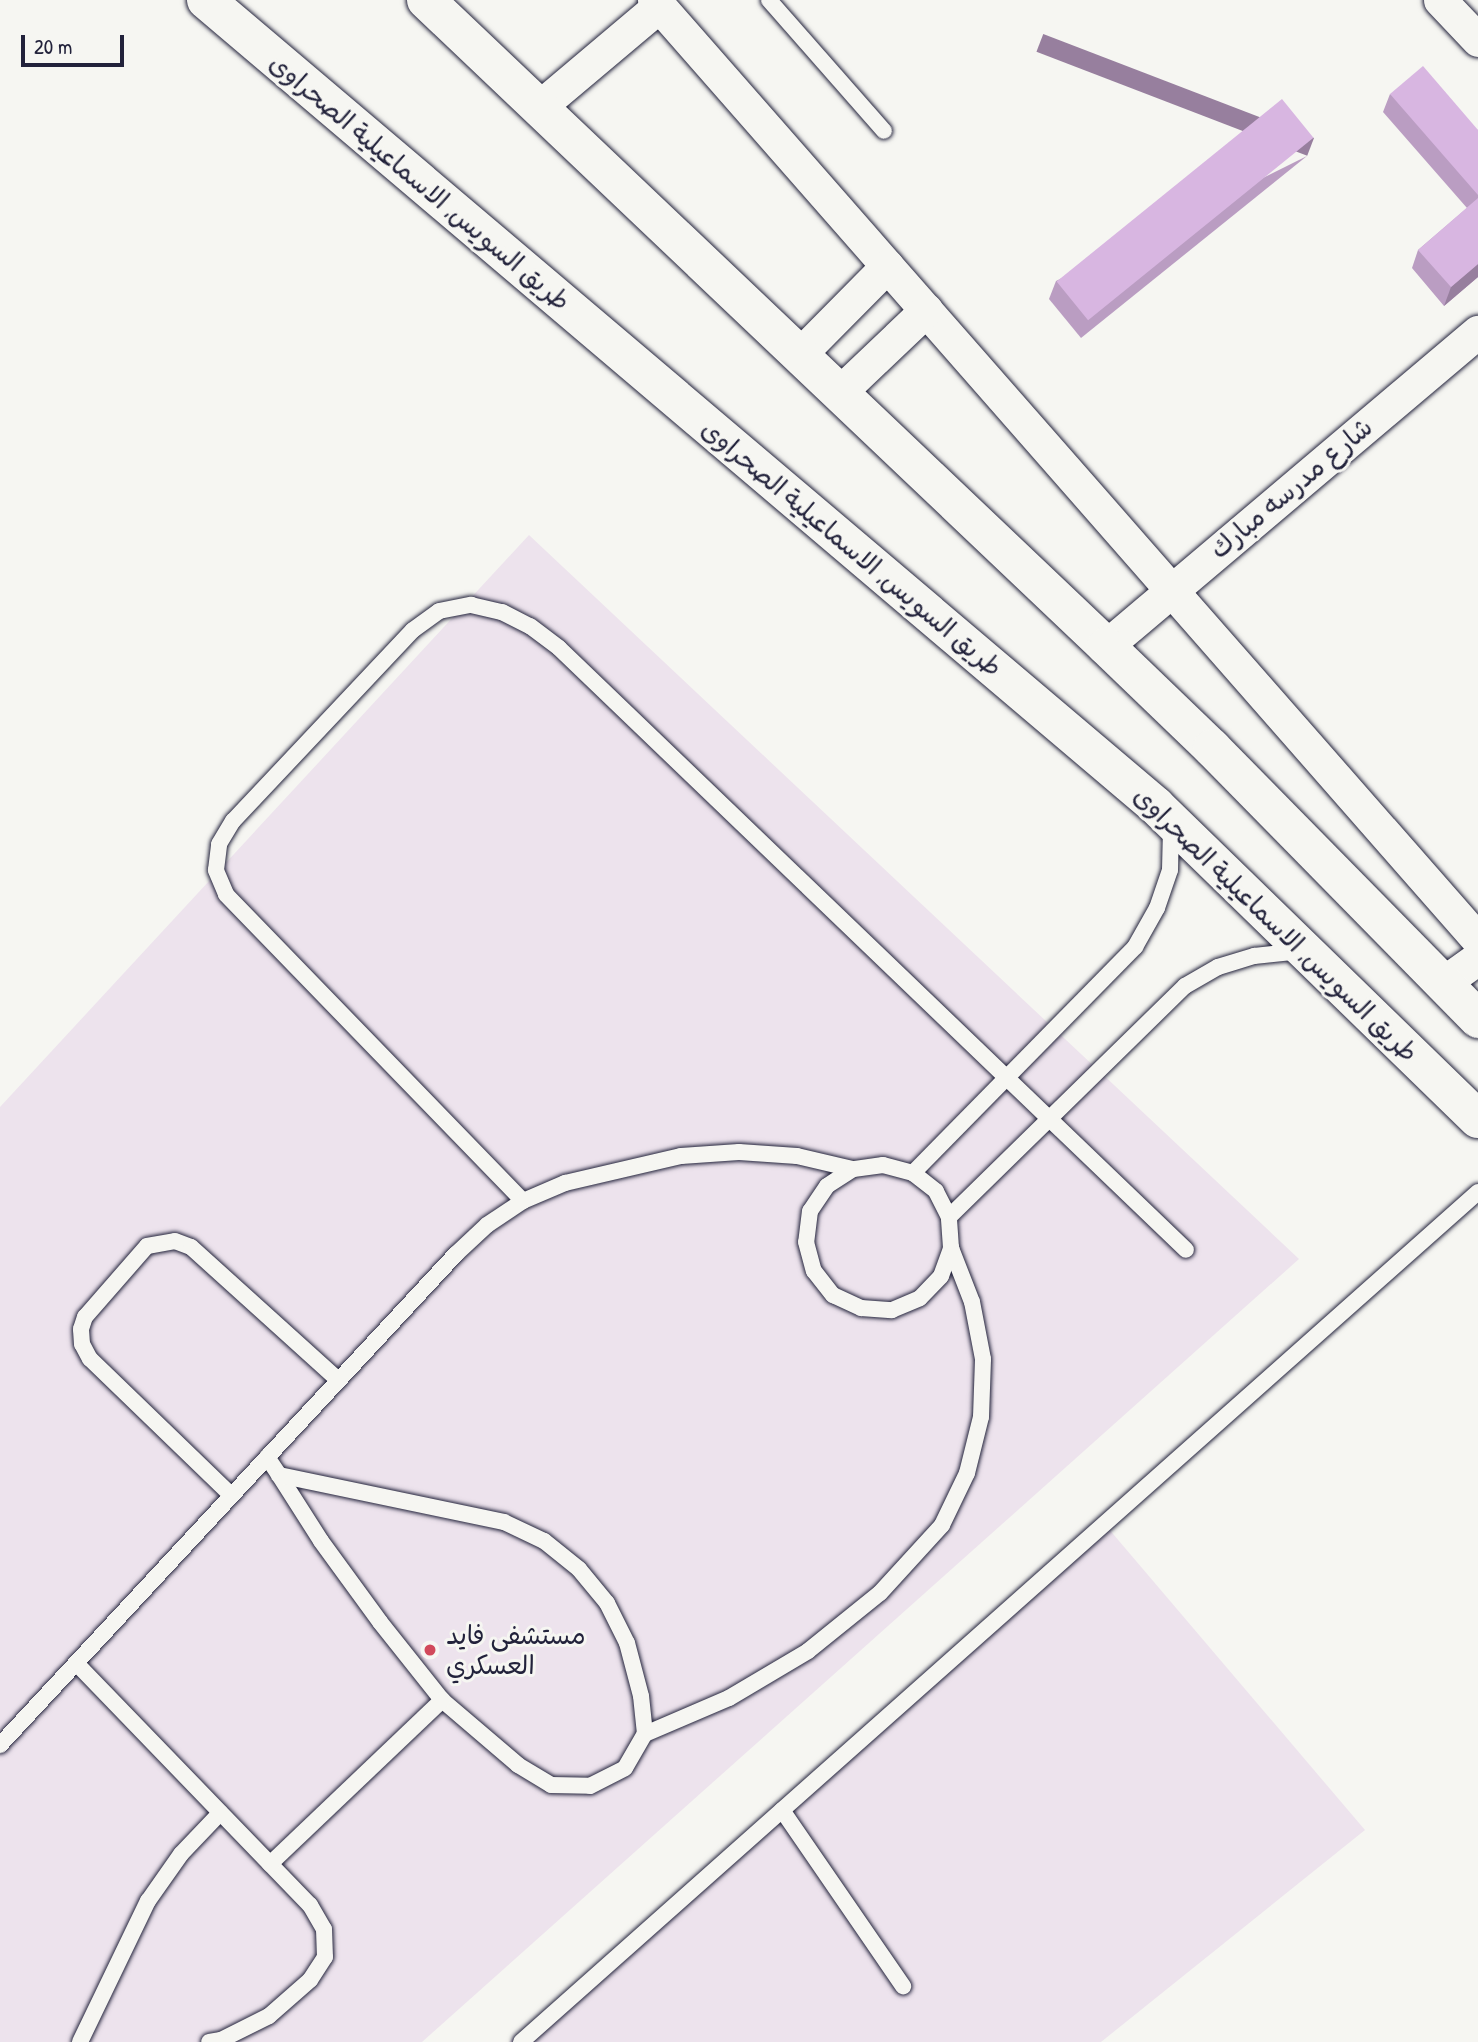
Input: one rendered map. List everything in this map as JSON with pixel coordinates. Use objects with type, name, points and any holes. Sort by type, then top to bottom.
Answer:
[{"type":"highway","name":"طريق السويس, الاسماعيلية الصحراوى","points":[[206,0],[1156,806],[1478,1119]]},
{"type":"highway","points":[[426,0],[1106,646],[1478,1019]]},
{"type":"street","points":[[1440,0],[1478,40]]},
{"type":"street","points":[[538,108],[664,5],[887,266],[1478,940]]},
{"type":"street","points":[[800,354],[887,266]]},
{"type":"street","points":[[840,392],[926,310]]},
{"type":"street","name":"شارع مدرسه مبارك","points":[[1106,646],[1478,332]]},
{"type":"street","points":[[1443,983],[1478,958]]},
{"type":"lane","points":[[769,0],[884,131]]},
{"type":"lane","points":[[523,1201],[226,894],[216,870],[219,844],[233,821],[413,630],[439,611],[471,605],[502,612],[530,626],[559,648],[1186,1250]]},
{"type":"lane","points":[[913,1173],[1135,947],[1157,908],[1170,870],[1172,831],[1156,806]]},
{"type":"lane","points":[[950,1217],[1185,986],[1218,967],[1254,956],[1292,952],[1326,969]]},
{"type":"lane","points":[[0,1745],[456,1254],[487,1225],[523,1201],[565,1183],[681,1156],[739,1152],[797,1156],[853,1169],[883,1165],[913,1173],[936,1191],[950,1217],[951,1248],[972,1301],[983,1359],[981,1417],[967,1473],[942,1525],[880,1593],[808,1651],[729,1699],[645,1734]]},
{"type":"lane","points":[[853,1169],[827,1186],[810,1212],[806,1242],[814,1271],[833,1295],[861,1308],[892,1310],[920,1298],[941,1276],[951,1248]]},
{"type":"lane","points":[[521,2042],[1478,1192]]},
{"type":"lane","points":[[231,1495],[90,1359],[82,1344],[81,1329],[85,1317],[147,1246],[175,1241],[191,1247],[338,1380]]},
{"type":"lane","points":[[267,1457],[279,1475],[380,1622],[442,1700],[518,1765],[551,1785],[590,1786],[625,1768],[645,1734],[641,1696],[627,1643],[607,1603],[579,1569],[544,1541],[504,1522],[279,1475]]},
{"type":"lane","points":[[76,1663],[310,1906],[324,1929],[325,1957],[310,1980],[269,2016],[209,2042]]},
{"type":"lane","points":[[270,1864],[442,1700]]},
{"type":"lane","points":[[782,1810],[904,1986]]},
{"type":"lane","points":[[80,2042],[148,1901],[181,1854],[220,1812]]},
{"type":"shaded area","name":"مستشفى فايد العسكري","points":[[529,535],[1299,1259],[422,2042],[0,2042],[0,1107]]},
{"type":"shaded area","points":[[1108,1528],[1365,1830],[1101,2042],[509,2042]]},
{"type":"building","points":[[1423,66],[1478,130],[1478,195],[1390,94]]},
{"type":"building","points":[[1282,99],[1313,138],[1088,320],[1057,282]]},
{"type":"building","points":[[1478,198],[1478,264],[1451,287],[1418,250]]},
{"type":"place","name":"مستشفى فايد العسكري","points":[[430,1650]]}]
